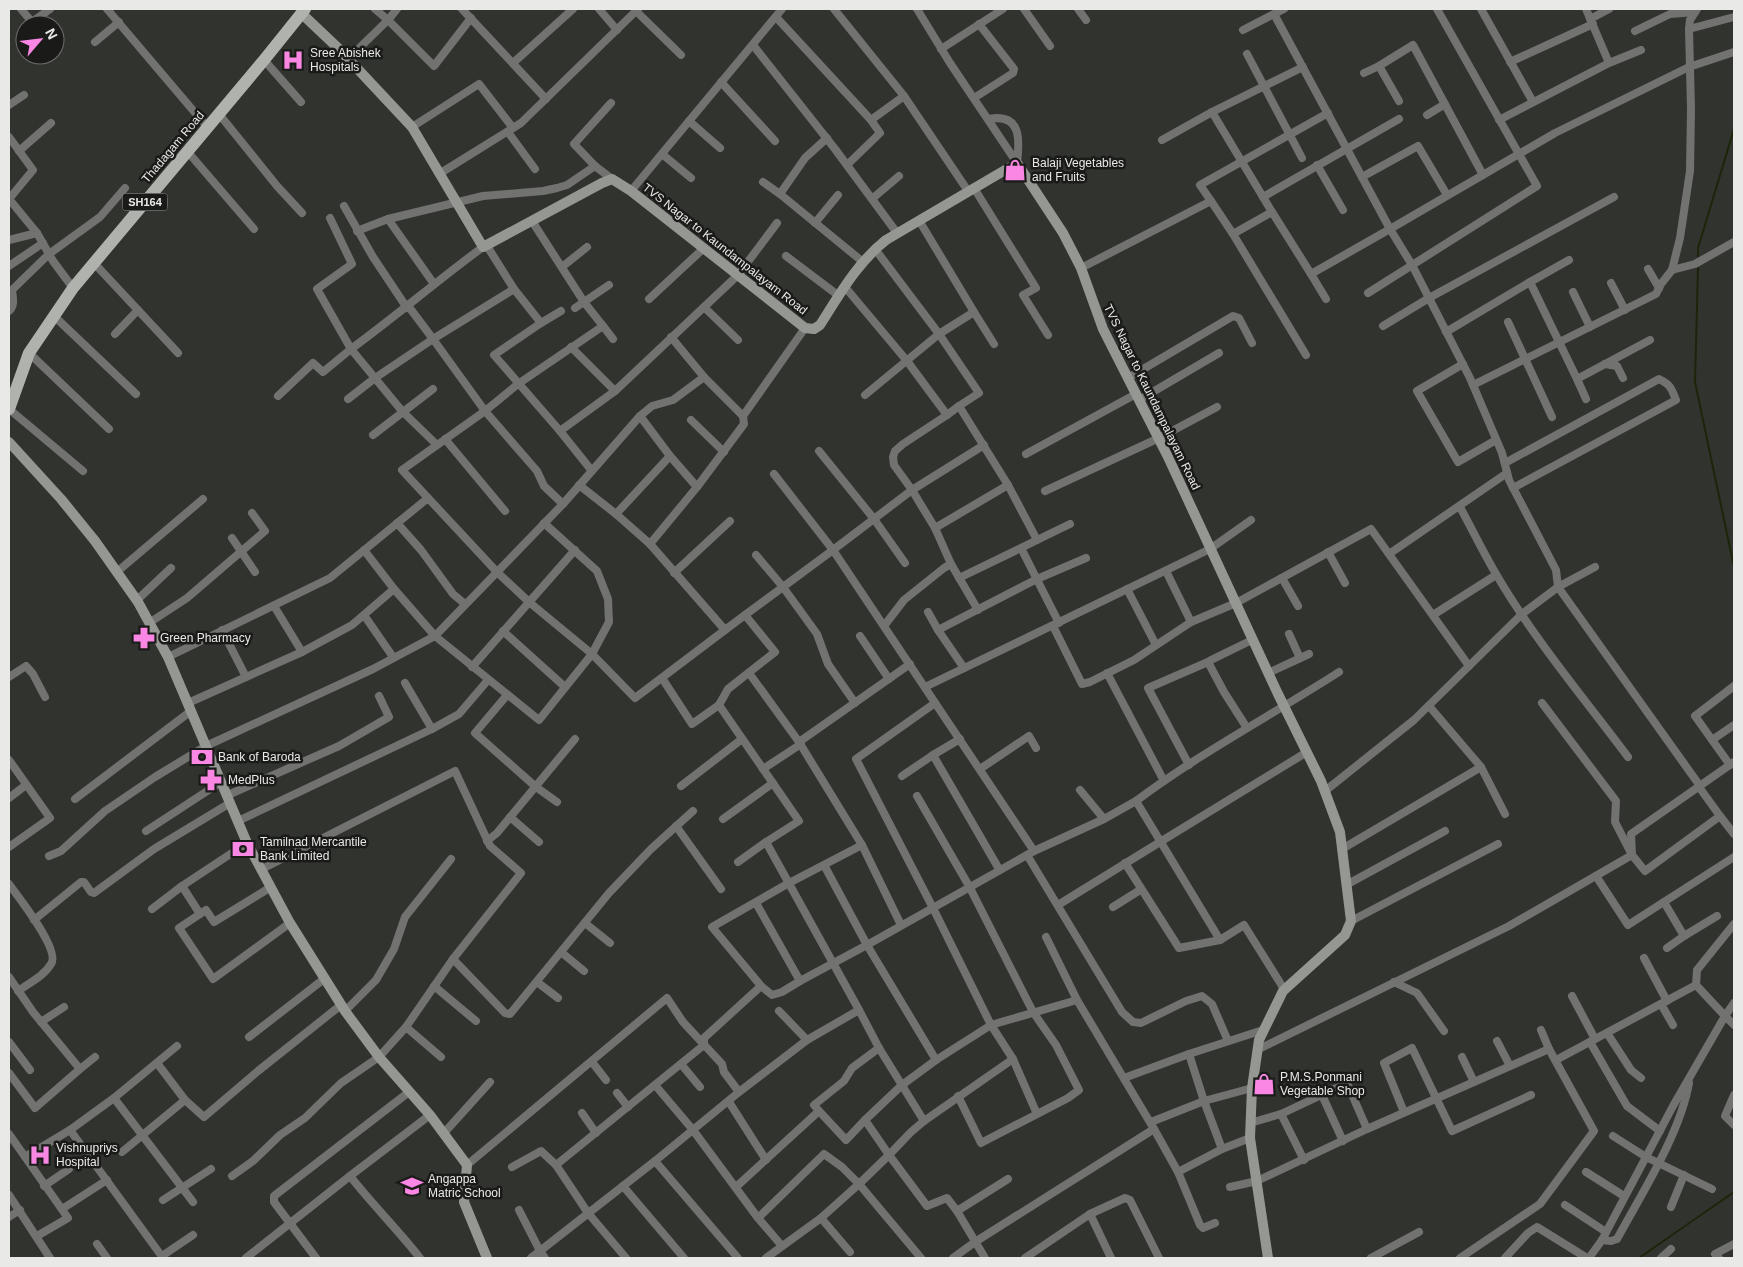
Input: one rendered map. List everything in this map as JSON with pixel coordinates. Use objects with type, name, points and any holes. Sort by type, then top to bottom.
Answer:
[{"type":"main road","name":"Thadagam Road","points":[[9,409],[29,353],[73,288],[264,60],[301,10]]},
{"type":"street","points":[[21,9],[32,22],[50,9]]},
{"type":"street","points":[[107,9],[208,128]]},
{"type":"street","points":[[375,9],[434,66],[470,18]]},
{"type":"street","points":[[348,59],[397,9]]},
{"type":"street","points":[[462,9],[546,98]]},
{"type":"street","points":[[513,63],[574,9]]},
{"type":"street","points":[[599,9],[617,30]]},
{"type":"street","points":[[631,191],[782,9]]},
{"type":"street","points":[[834,9],[904,96],[971,189],[1036,288],[1023,295],[1048,336]]},
{"type":"street","points":[[941,49],[1003,9]]},
{"type":"street","points":[[1024,9],[1050,46]]},
{"type":"street","points":[[1078,9],[1086,20]]},
{"type":"street","points":[[1243,30],[1284,9]]},
{"type":"street","points":[[1368,293],[1537,186],[1437,9]]},
{"type":"street","points":[[1481,9],[1533,102]]},
{"type":"street","points":[[1586,9],[1609,63]]},
{"type":"street","points":[[1510,62],[1591,22],[1609,9]]},
{"type":"street","points":[[301,10],[412,127],[439,174],[485,246],[514,289],[541,323]]},
{"type":"street","points":[[439,174],[522,123],[637,10],[681,55]]},
{"type":"street","points":[[920,10],[941,49],[1017,163]]},
{"type":"street","points":[[1474,385],[1656,294],[1672,270],[1680,238],[1690,171],[1689,29],[1690,20],[1696,10]]},
{"type":"street","points":[[1635,31],[1670,14],[1696,10]]},
{"type":"street","points":[[1274,14],[1412,265],[1474,385],[1505,463],[1506,477],[1556,570],[1558,586],[1734,834]]},
{"type":"street","points":[[776,17],[871,120],[880,133],[847,165]]},
{"type":"street","points":[[1689,29],[1734,17]]},
{"type":"street","points":[[95,42],[119,22]]},
{"type":"street","points":[[974,98],[1013,73],[1014,69],[980,24]]},
{"type":"street","points":[[753,45],[827,138],[898,233]]},
{"type":"street","points":[[1364,73],[1413,45],[1483,175]]},
{"type":"street","points":[[1499,120],[1609,63],[1641,50]]},
{"type":"street","points":[[1311,274],[1555,134],[1689,67],[1734,52]]},
{"type":"street","points":[[1248,54],[1302,158]]},
{"type":"street","points":[[264,60],[300,102]]},
{"type":"street","points":[[1379,66],[1399,101]]},
{"type":"street","points":[[1162,140],[1212,112],[1302,67]]},
{"type":"street","points":[[721,82],[775,141]]},
{"type":"street","points":[[412,127],[480,84],[535,169]]},
{"type":"street","points":[[9,106],[24,95]]},
{"type":"street","points":[[871,120],[904,96]]},
{"type":"street","points":[[611,103],[574,144],[595,166],[612,179]]},
{"type":"street","points":[[1427,114],[1445,104]]},
{"type":"street","points":[[1212,112],[1326,298]]},
{"type":"street","points":[[1306,355],[1233,234],[1200,185],[1328,113]]},
{"type":"street","points":[[219,114],[302,213]]},
{"type":"street","points":[[989,119],[998,117],[1009,120],[1018,131],[1017,163]]},
{"type":"street","points":[[1263,197],[1399,119]]},
{"type":"street","points":[[689,121],[720,148]]},
{"type":"street","points":[[19,151],[51,123]]},
{"type":"street","points":[[9,137],[33,170],[9,199],[37,233],[73,288]]},
{"type":"street","points":[[780,194],[805,158],[827,138]]},
{"type":"street","points":[[1362,177],[1418,146],[1447,195]]},
{"type":"street","points":[[187,151],[254,229]]},
{"type":"street","points":[[662,154],[691,178]]},
{"type":"street","name":"TVS Nagar to Kaundampalayam Road","points":[[612,179],[631,191],[805,328],[814,329],[820,325],[854,271],[875,249],[898,233],[920,222],[971,189],[1017,163],[1063,233],[1081,268],[1103,329],[1159,438],[1252,640],[1325,790],[1340,832],[1351,922]]},
{"type":"street","points":[[1317,165],[1343,210]]},
{"type":"street","points":[[357,231],[388,219],[483,196],[557,188],[567,184],[595,166]]},
{"type":"street","points":[[873,198],[899,176]]},
{"type":"street","points":[[278,396],[313,362],[323,372],[485,246],[612,179]]},
{"type":"street","points":[[763,182],[863,262]]},
{"type":"street","points":[[9,311],[12,308],[14,299],[11,291],[49,254],[100,217],[125,188]]},
{"type":"street","points":[[815,223],[838,195]]},
{"type":"street","points":[[1384,326],[1429,298],[1614,197]]},
{"type":"street","points":[[1081,268],[1211,201]]},
{"type":"street","points":[[344,206],[357,231],[408,307],[485,411],[537,471],[544,486],[563,504]]},
{"type":"street","points":[[1233,234],[1272,212]]},
{"type":"street","points":[[330,218],[352,264],[317,289],[352,349],[402,411],[437,445]]},
{"type":"street","points":[[388,219],[434,284]]},
{"type":"street","points":[[532,221],[584,302],[613,339]]},
{"type":"street","points":[[920,222],[994,344]]},
{"type":"street","points":[[560,431],[615,391],[738,275],[777,223]]},
{"type":"street","points":[[9,240],[37,233]]},
{"type":"street","points":[[1672,270],[1695,264],[1734,242]]},
{"type":"street","points":[[9,266],[43,243]]},
{"type":"street","points":[[562,267],[587,248]]},
{"type":"street","points":[[649,299],[704,248]]},
{"type":"street","points":[[875,249],[939,334],[979,392],[903,444],[893,456],[894,465],[935,528],[950,564],[978,610]]},
{"type":"street","points":[[786,256],[839,296]]},
{"type":"street","points":[[1446,332],[1569,260]]},
{"type":"street","points":[[94,264],[178,353]]},
{"type":"street","points":[[1648,269],[1659,288]]},
{"type":"street","points":[[1530,282],[1586,400]]},
{"type":"street","points":[[1611,283],[1624,310]]},
{"type":"street","points":[[575,308],[609,285]]},
{"type":"street","points":[[845,287],[907,361],[946,415]]},
{"type":"street","points":[[348,399],[375,378],[433,339],[514,289]]},
{"type":"street","points":[[1573,292],[1590,327]]},
{"type":"street","points":[[704,307],[738,340]]},
{"type":"street","points":[[115,334],[138,310]]},
{"type":"street","points":[[561,311],[494,355],[592,470]]},
{"type":"street","points":[[865,396],[939,334],[974,312]]},
{"type":"street","points":[[54,316],[136,394]]},
{"type":"street","points":[[1128,378],[1234,316],[1239,318],[1252,343]]},
{"type":"street","points":[[1508,322],[1552,418]]},
{"type":"street","points":[[603,326],[518,384],[485,411],[402,470],[497,572],[529,602],[592,654],[635,698],[912,490],[984,445]]},
{"type":"street","points":[[743,416],[805,328]]},
{"type":"street","points":[[650,544],[697,487],[744,424],[743,416],[704,377],[672,336]]},
{"type":"street","points":[[1577,379],[1650,340]]},
{"type":"street","points":[[571,347],[615,391]]},
{"type":"street","points":[[29,353],[109,429]]},
{"type":"street","points":[[1026,454],[1219,353]]},
{"type":"street","points":[[1463,364],[1417,391],[1458,462],[1496,440]]},
{"type":"street","points":[[1605,364],[1617,366],[1623,378]]},
{"type":"street","points":[[49,856],[61,851],[104,811],[154,777],[206,746],[372,669],[435,636],[563,504],[640,416],[652,406],[673,400],[704,377]]},
{"type":"street","points":[[1505,463],[1660,379],[1669,384],[1672,390],[1676,400],[1513,488]]},
{"type":"street","points":[[373,435],[433,389]]},
{"type":"street","points":[[959,406],[1008,485],[1037,540]]},
{"type":"street","points":[[1045,491],[1159,438],[1217,407]]},
{"type":"street","points":[[9,409],[83,471]]},
{"type":"street","points":[[640,416],[670,456],[697,487]]},
{"type":"street","points":[[691,420],[724,452]]},
{"type":"street","points":[[446,439],[505,511]]},
{"type":"street","points":[[9,442],[61,499],[118,571],[137,600],[168,657],[247,843],[290,923],[343,1008],[379,1058],[430,1115],[467,1165],[464,1202],[487,1258]]},
{"type":"street","points":[[819,451],[874,519],[905,563]]},
{"type":"street","points":[[616,514],[670,456]]},
{"type":"street","points":[[774,474],[833,550],[980,769],[1031,853],[1058,906],[1122,1012],[1132,1022],[1141,1023],[1186,1001],[1202,996],[1212,1004],[1228,1041]]},
{"type":"street","points":[[1389,554],[1506,477]]},
{"type":"street","points":[[580,485],[650,544],[725,630]]},
{"type":"street","points":[[935,528],[1008,485]]},
{"type":"street","points":[[168,657],[330,578],[428,498]]},
{"type":"street","points":[[118,571],[203,499]]},
{"type":"street","points":[[1460,507],[1496,575],[1522,614],[1628,757]]},
{"type":"street","points":[[150,623],[187,598],[265,531],[252,513]]},
{"type":"street","points":[[925,687],[1210,549],[1251,520]]},
{"type":"street","points":[[674,573],[730,521]]},
{"type":"street","points":[[397,523],[421,550],[453,594],[466,604]]},
{"type":"street","points":[[364,550],[394,589],[435,636],[539,720],[592,654],[609,622],[608,599],[597,571],[544,523]]},
{"type":"street","points":[[959,578],[1070,524]]},
{"type":"street","points":[[1021,548],[1037,579],[1082,684],[1090,682],[1134,660],[1191,622],[1236,603],[1371,529],[1470,666]]},
{"type":"street","points":[[232,538],[255,572]]},
{"type":"street","points":[[472,667],[575,550]]},
{"type":"street","points":[[1328,552],[1345,583]]},
{"type":"street","points":[[756,555],[784,587],[817,634],[828,664],[855,703]]},
{"type":"street","points":[[938,630],[1037,579],[1086,558]]},
{"type":"street","points":[[884,626],[904,600],[950,564]]},
{"type":"street","points":[[1325,790],[1414,720],[1522,614],[1558,586],[1596,567]]},
{"type":"street","points":[[137,600],[171,568]]},
{"type":"street","points":[[1166,571],[1191,622]]},
{"type":"street","points":[[1433,614],[1496,575]]},
{"type":"street","points":[[1282,578],[1298,606]]},
{"type":"street","points":[[75,799],[190,707],[246,676],[302,652],[352,625],[394,589]]},
{"type":"street","points":[[1128,589],[1156,645]]},
{"type":"street","points":[[274,606],[302,652]]},
{"type":"street","points":[[928,612],[964,668]]},
{"type":"street","points":[[364,615],[393,657]]},
{"type":"street","points":[[662,678],[692,724],[719,705],[728,689],[775,652],[745,615]]},
{"type":"street","points":[[222,630],[246,676]]},
{"type":"street","points":[[503,632],[566,687]]},
{"type":"street","points":[[1289,634],[1300,658]]},
{"type":"street","points":[[860,636],[889,679]]},
{"type":"street","points":[[1189,765],[1148,688],[1208,662],[1252,640]]},
{"type":"street","points":[[1268,673],[1310,654]]},
{"type":"street","points":[[1208,662],[1229,702],[1247,728]]},
{"type":"street","points":[[763,769],[910,664]]},
{"type":"street","points":[[9,677],[26,666],[33,674],[45,697]]},
{"type":"street","points":[[749,672],[800,743],[862,845],[901,925]]},
{"type":"street","points":[[862,845],[712,927],[761,986],[772,995],[782,992],[833,962],[867,946],[999,870],[1104,819],[1136,801],[1247,728],[1339,672]]},
{"type":"street","points":[[1107,673],[1164,781]]},
{"type":"street","points":[[238,821],[432,729],[459,714],[488,680]]},
{"type":"street","points":[[405,683],[432,729]]},
{"type":"street","points":[[1632,856],[1631,834],[1732,764],[1712,740],[1696,716],[1734,686]]},
{"type":"street","points":[[507,694],[475,733],[536,787],[557,802]]},
{"type":"street","points":[[34,920],[81,882],[84,882],[91,892],[94,893],[154,849],[229,799],[339,746],[389,717],[379,696]]},
{"type":"street","points":[[935,703],[856,759],[934,908],[991,1025],[1012,1059],[1037,1114]]},
{"type":"street","points":[[1542,703],[1616,801],[1615,822],[1632,856],[1645,871],[1720,816]]},
{"type":"street","points":[[719,705],[799,821],[738,862]]},
{"type":"street","points":[[1428,706],[1481,767],[1504,814]]},
{"type":"street","points":[[1712,740],[1734,724]]},
{"type":"street","points":[[980,769],[1029,736],[1036,748]]},
{"type":"street","points":[[487,841],[497,833],[575,739]]},
{"type":"street","points":[[681,786],[742,739]]},
{"type":"street","points":[[902,776],[960,739]]},
{"type":"street","points":[[1058,906],[1307,752]]},
{"type":"street","points":[[933,755],[999,870]]},
{"type":"street","points":[[9,760],[50,818],[9,847]]},
{"type":"street","points":[[1342,849],[1481,767]]},
{"type":"street","points":[[232,1176],[305,1118],[341,1083],[379,1058],[406,1026],[453,960],[521,873],[490,846],[455,771],[262,869]]},
{"type":"street","points":[[146,831],[221,782]]},
{"type":"street","points":[[723,819],[773,783]]},
{"type":"street","points":[[9,798],[26,785]]},
{"type":"street","points":[[1080,790],[1104,819]]},
{"type":"street","points":[[917,796],[969,886],[1033,1012],[1056,1045],[1079,1090],[1068,1098],[981,1143],[958,1096]]},
{"type":"street","points":[[1136,801],[1220,940]]},
{"type":"street","points":[[453,960],[505,1013],[510,1014],[615,887],[651,849],[693,811]]},
{"type":"street","points":[[510,817],[539,842]]},
{"type":"street","points":[[676,826],[721,889]]},
{"type":"street","points":[[1346,885],[1445,831]]},
{"type":"street","points":[[766,842],[879,1048],[924,1121]]},
{"type":"street","points":[[152,909],[182,886],[247,843]]},
{"type":"street","points":[[1268,1258],[1250,1138],[1252,1088],[1257,1050],[1263,1030],[1284,990],[1345,935],[1351,922],[1498,844]]},
{"type":"street","points":[[1257,1050],[1509,926],[1632,856]]},
{"type":"street","points":[[1596,876],[1628,925],[1734,857]]},
{"type":"street","points":[[157,1063],[185,1100],[204,1117],[258,1071],[343,1008],[376,980],[394,949],[405,917],[451,859]]},
{"type":"street","points":[[1125,863],[1140,890],[1179,948],[1220,940],[1244,925],[1284,990]]},
{"type":"street","points":[[824,865],[867,946],[936,1060]]},
{"type":"street","points":[[9,884],[48,943],[54,958],[52,964],[42,974],[18,991]]},
{"type":"street","points":[[182,886],[200,914]]},
{"type":"street","points":[[271,887],[214,922],[206,910],[179,928],[213,979],[290,923]]},
{"type":"street","points":[[1113,907],[1140,890]]},
{"type":"street","points":[[756,902],[800,981]]},
{"type":"street","points":[[1664,902],[1684,936]]},
{"type":"street","points":[[1667,948],[1717,916]]},
{"type":"street","points":[[585,923],[610,943]]},
{"type":"street","points":[[1734,924],[1697,970],[1696,985],[1734,1025]]},
{"type":"street","points":[[1046,937],[1077,1000],[1153,1126],[1178,1172],[1200,1225],[1203,1228],[1215,1223]]},
{"type":"street","points":[[561,952],[584,971]]},
{"type":"street","points":[[1644,958],[1673,1024]]},
{"type":"street","points":[[9,977],[41,1022],[53,1034],[80,1069]]},
{"type":"street","points":[[250,1037],[324,979]]},
{"type":"street","points":[[537,982],[558,998]]},
{"type":"street","points":[[1394,982],[1417,993],[1444,1031]]},
{"type":"street","points":[[1556,1060],[1696,985]]},
{"type":"street","points":[[434,986],[476,1021]]},
{"type":"street","points":[[704,1045],[704,1038],[761,986]]},
{"type":"street","points":[[1572,996],[1627,1106],[1660,1131]]},
{"type":"street","points":[[467,1165],[667,998],[683,1022],[722,1064],[724,1072],[739,1092]]},
{"type":"street","points":[[879,1048],[852,1068],[844,1081],[814,1105],[846,1140],[902,1085],[936,1060],[991,1025],[1077,1000]]},
{"type":"street","points":[[1505,1258],[1528,1233],[1537,1227],[1588,1258],[1602,1240],[1624,1196],[1690,1077],[1734,1003]]},
{"type":"street","points":[[41,1022],[64,1007]]},
{"type":"street","points":[[531,1258],[807,1040],[859,1010]]},
{"type":"street","points":[[779,1011],[807,1040]]},
{"type":"street","points":[[406,1026],[441,1057]]},
{"type":"street","points":[[1124,1078],[1263,1030]]},
{"type":"street","points":[[1460,1258],[1540,1204],[1594,1131],[1541,1030]]},
{"type":"street","points":[[1607,1033],[1632,1070],[1641,1078]]},
{"type":"street","points":[[1497,1041],[1510,1066]]},
{"type":"street","points":[[9,1042],[30,1070]]},
{"type":"street","points":[[556,1165],[704,1045]]},
{"type":"street","points":[[25,1158],[70,1130],[114,1098],[177,1046]]},
{"type":"street","points":[[1404,1112],[1384,1063],[1412,1048],[1452,1131],[1531,1095]]},
{"type":"street","points":[[1230,1187],[1257,1181],[1367,1128],[1550,1049]]},
{"type":"street","points":[[1189,1054],[1222,1149]]},
{"type":"street","points":[[9,1073],[35,1108],[95,1057]]},
{"type":"street","points":[[1462,1057],[1474,1082]]},
{"type":"street","points":[[766,1258],[821,1218],[924,1121],[1012,1059]]},
{"type":"street","points":[[592,1062],[606,1080]]},
{"type":"street","points":[[681,1064],[700,1088]]},
{"type":"street","points":[[1602,1240],[1611,1242],[1617,1239],[1658,1163],[1686,1096],[1690,1077]]},
{"type":"street","points":[[444,1133],[490,1082]]},
{"type":"street","points":[[1250,1123],[1281,1114],[1346,1083],[1367,1128]]},
{"type":"street","points":[[655,1085],[693,1130],[758,1218],[782,1246]]},
{"type":"street","points":[[953,1258],[1153,1126],[1204,1101],[1252,1088]]},
{"type":"street","points":[[316,1258],[291,1222],[274,1202],[274,1196],[409,1092]]},
{"type":"street","points":[[617,1093],[628,1107]]},
{"type":"street","points":[[1322,1095],[1343,1141]]},
{"type":"street","points":[[1734,1095],[1725,1116],[1734,1125]]},
{"type":"street","points":[[114,1098],[193,1202]]},
{"type":"street","points":[[122,1152],[185,1100]]},
{"type":"street","points":[[728,1102],[766,1160]]},
{"type":"street","points":[[736,1187],[819,1111]]},
{"type":"street","points":[[582,1113],[596,1133]]},
{"type":"street","points":[[1281,1114],[1304,1160]]},
{"type":"street","points":[[246,1258],[430,1115]]},
{"type":"street","points":[[865,1120],[927,1206],[947,1198],[985,1258]]},
{"type":"street","points":[[70,1130],[163,1257],[193,1235]]},
{"type":"street","points":[[9,1134],[68,1218],[36,1236]]},
{"type":"street","points":[[1613,1136],[1646,1157],[1712,1189]]},
{"type":"street","points":[[1178,1172],[1222,1149],[1250,1138]]},
{"type":"street","points":[[512,1167],[541,1151],[556,1165],[588,1213],[626,1258]]},
{"type":"street","points":[[758,1218],[824,1154],[842,1167],[859,1184],[921,1258]]},
{"type":"street","points":[[655,1161],[738,1258]]},
{"type":"street","points":[[163,1200],[211,1168]]},
{"type":"street","points":[[44,1186],[69,1169]]},
{"type":"street","points":[[1586,1172],[1624,1196]]},
{"type":"street","points":[[1671,1207],[1684,1175]]},
{"type":"street","points":[[350,1176],[420,1258]]},
{"type":"street","points":[[957,1211],[1008,1179]]},
{"type":"street","points":[[62,1209],[107,1180]]},
{"type":"street","points":[[622,1186],[684,1258]]},
{"type":"street","points":[[9,1195],[50,1258]]},
{"type":"street","points":[[1025,1258],[1090,1214],[1125,1198],[1130,1200],[1159,1258]]},
{"type":"street","points":[[1565,1205],[1606,1232]]},
{"type":"street","points":[[9,1217],[20,1210]]},
{"type":"street","points":[[519,1210],[545,1258]]},
{"type":"street","points":[[1090,1214],[1111,1258]]},
{"type":"street","points":[[821,1218],[850,1252]]},
{"type":"street","points":[[1371,1258],[1419,1232]]},
{"type":"street","points":[[97,1244],[106,1258]]},
{"type":"street","points":[[1715,1257],[1734,1244]]},
{"type":"street","points":[[1661,1258],[1671,1249]]},
{"type":"waterway","points":[[1698,256],[1698,248],[1734,129]]},
{"type":"waterway","points":[[1698,268],[1695,382],[1734,567]]},
{"type":"waterway","points":[[1639,1258],[1734,1192]]},
{"type":"place","name":"Sree Abishek Hospitals","points":[[293,60]]},
{"type":"place","name":"Balaji Vegetables and Fruits","points":[[1015,170]]},
{"type":"place","name":"Green Pharmacy","points":[[144,638]]},
{"type":"place","name":"Bank of Baroda","points":[[202,757]]},
{"type":"place","name":"MedPlus","points":[[211,780]]},
{"type":"place","name":"Tamilnad Mercantile Bank Limited","points":[[243,849]]},
{"type":"place","name":"P.M.S.Ponmani Vegetable Shop","points":[[1264,1084]]},
{"type":"place","name":"Vishnupriys Hospital","points":[[40,1155]]},
{"type":"place","name":"Angappa Matric School","points":[[412,1186]]}]
